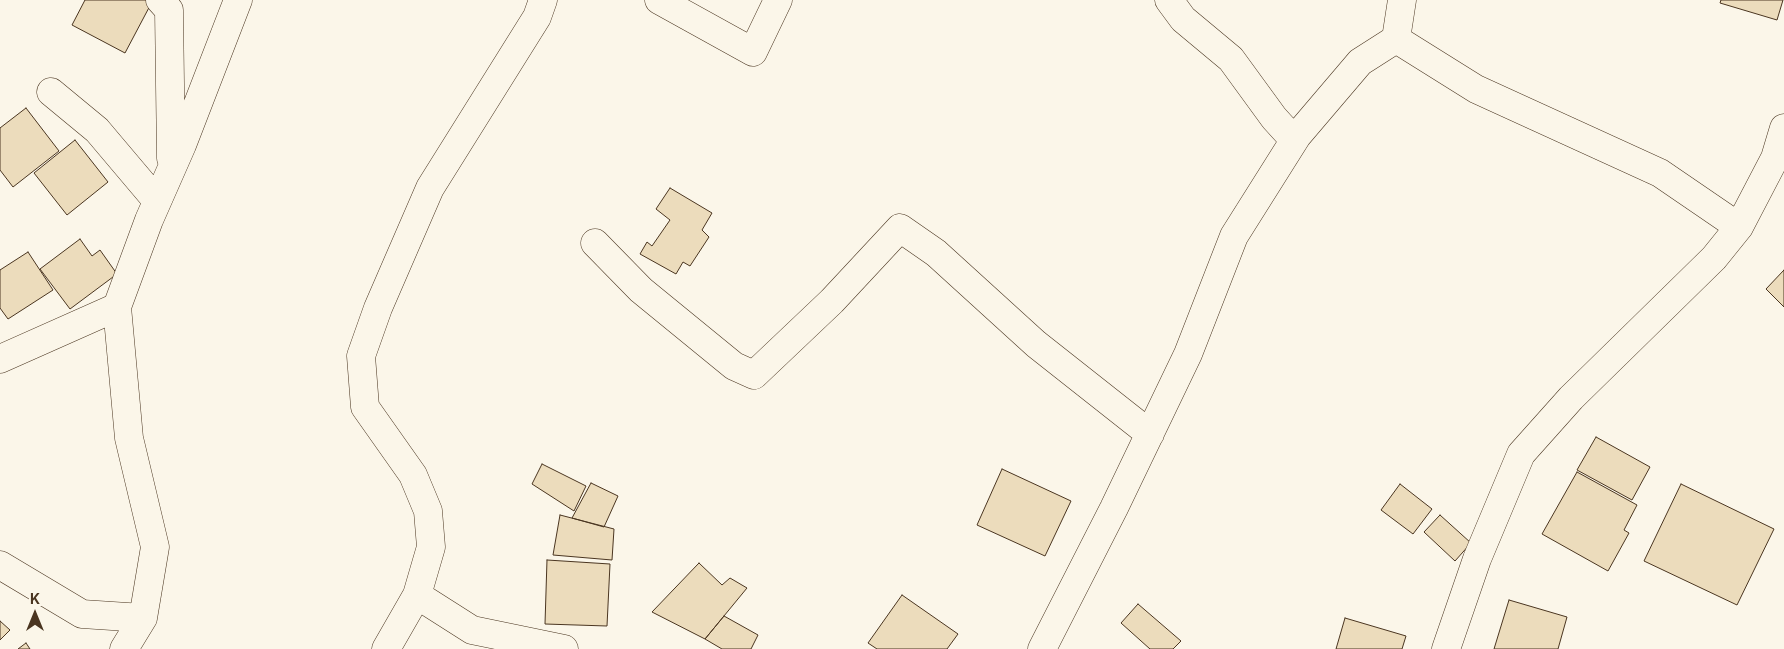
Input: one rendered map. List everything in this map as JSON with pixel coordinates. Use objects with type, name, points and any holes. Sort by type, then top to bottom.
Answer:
[{"type":"street","points":[[160,0],[169,10],[171,169]]},
{"type":"street","points":[[124,649],[143,618],[155,547],[129,438],[117,307],[157,200],[238,0]]},
{"type":"street","points":[[386,649],[417,595],[431,547],[428,511],[413,475],[364,407],[361,356],[378,308],[430,188],[537,17],[543,0]]},
{"type":"street","points":[[659,0],[753,52],[778,0]]},
{"type":"street","points":[[1169,0],[1183,19],[1230,59],[1274,118],[1294,140]]},
{"type":"street","points":[[1042,649],[1188,354],[1234,236],[1294,140],[1360,62],[1396,38],[1402,0]]},
{"type":"street","points":[[1396,38],[1476,89],[1660,173],[1739,227]]},
{"type":"street","points":[[51,92],[97,130],[157,200]]},
{"type":"street","points":[[1446,649],[1477,559],[1521,454],[1571,398],[1714,258],[1739,227],[1775,158],[1784,128]]},
{"type":"street","points":[[595,243],[641,290],[734,366],[754,375],[832,301],[900,228],[936,253],[1036,344],[1150,434]]},
{"type":"street","points":[[0,358],[117,307]]},
{"type":"street","points":[[0,565],[82,614],[143,618]]},
{"type":"street","points":[[417,595],[472,630],[564,649]]},
{"type":"building","points":[[85,0],[153,0],[125,53],[72,25]]},
{"type":"building","points":[[1721,0],[1783,0],[1777,20],[1720,3]]},
{"type":"building","points":[[26,108],[59,151],[13,187],[0,170],[0,128]]},
{"type":"building","points":[[75,140],[108,182],[67,215],[34,173]]},
{"type":"building","points":[[670,188],[712,213],[702,230],[709,237],[690,266],[683,262],[676,274],[640,254],[647,242],[652,246],[670,220],[656,209]]},
{"type":"building","points":[[80,239],[92,256],[100,250],[117,274],[70,309],[40,269]]},
{"type":"building","points":[[28,252],[53,290],[8,319],[0,308],[0,270]]},
{"type":"building","points":[[1784,270],[1784,307],[1766,289]]},
{"type":"building","points":[[1596,437],[1650,467],[1632,500],[1577,470]]},
{"type":"building","points":[[542,464],[586,486],[574,511],[532,484]]},
{"type":"building","points":[[1002,469],[1071,501],[1045,556],[977,525]]},
{"type":"building","points":[[1577,472],[1637,505],[1624,530],[1629,533],[1608,571],[1542,534]]},
{"type":"building","points":[[591,483],[618,496],[604,527],[572,518]]},
{"type":"building","points":[[1400,484],[1432,509],[1413,534],[1381,510]]},
{"type":"building","points":[[1681,484],[1774,529],[1737,605],[1644,561]]},
{"type":"building","points":[[560,515],[614,529],[612,560],[553,555]]},
{"type":"building","points":[[1440,515],[1471,543],[1455,561],[1424,532]]},
{"type":"building","points":[[547,560],[610,564],[607,626],[545,624]]},
{"type":"building","points":[[699,563],[722,585],[730,578],[747,588],[705,639],[652,612]]},
{"type":"building","points":[[902,595],[958,634],[947,649],[877,649],[868,643]]},
{"type":"building","points":[[1509,600],[1567,617],[1558,649],[1494,649]]},
{"type":"building","points":[[1138,604],[1181,641],[1173,649],[1150,649],[1121,623]]},
{"type":"building","points":[[724,616],[758,635],[751,649],[722,649],[705,639]]},
{"type":"building","points":[[1345,618],[1406,636],[1402,649],[1336,649]]},
{"type":"building","points":[[0,621],[10,630],[0,640]]},
{"type":"building","points":[[26,643],[30,649],[18,649]]}]
